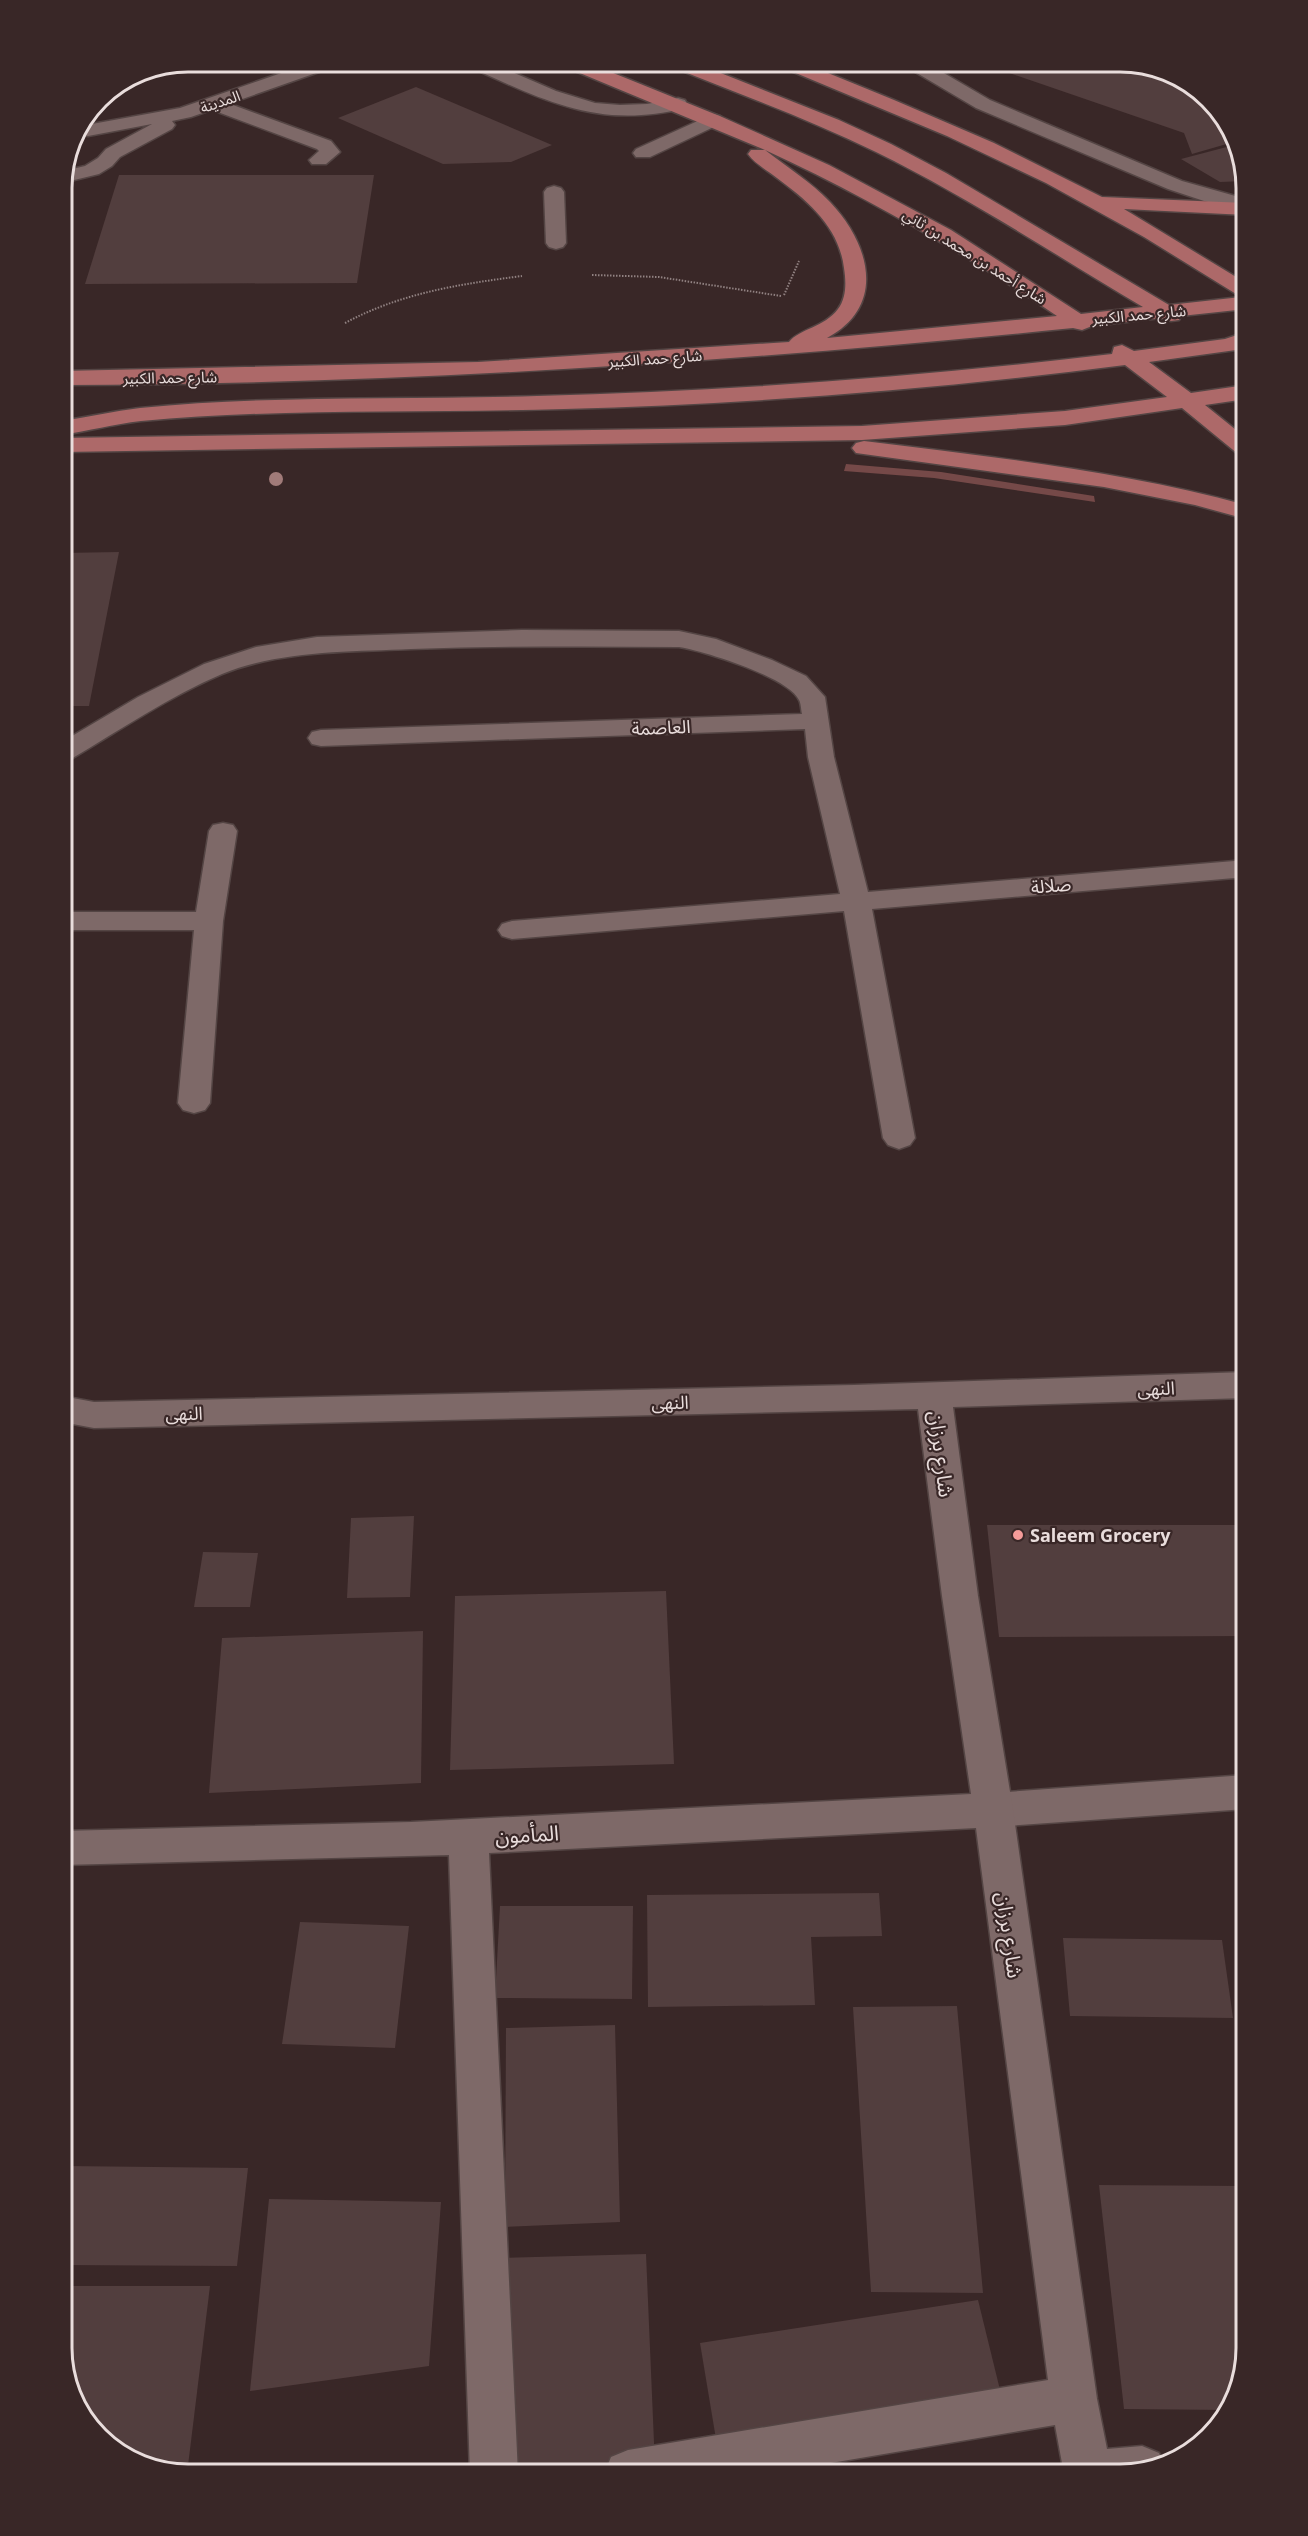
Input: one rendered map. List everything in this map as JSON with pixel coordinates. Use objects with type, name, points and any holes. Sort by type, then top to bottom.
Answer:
[{"type":"main road","name":"شارع أحمد بن محمد بن ثاني","points":[[596,72],[678,104],[804,160],[910,215],[962,245],[1076,320],[1187,401],[1236,441]]},
{"type":"main road","points":[[702,72],[832,124],[884,148],[939,177],[1165,312],[1236,345]]},
{"type":"main road","points":[[810,72],[1011,159],[1095,201],[1183,251],[1236,285]]},
{"type":"main road","points":[[859,72],[883,102]]},
{"type":"main road","points":[[713,120],[812,196],[836,220],[845,233],[855,260],[857,296],[853,305],[837,322],[812,338],[778,350]]},
{"type":"main road","points":[[1095,201],[1236,207]]},
{"type":"main road","name":"شارع حمد الكبير","points":[[72,378],[366,373],[614,362],[778,350],[1236,304]]},
{"type":"main road","points":[[1076,320],[1152,327],[1236,346]]},
{"type":"main road","points":[[72,426],[137,415],[212,409],[596,401],[782,393],[900,384],[1236,347]]},
{"type":"main road","points":[[1187,401],[1184,389],[1188,375],[1207,358],[1236,348]]},
{"type":"main road","points":[[72,445],[522,440],[862,433],[1065,418],[1236,394]]},
{"type":"main road","points":[[758,434],[1114,481],[1192,497],[1236,509]]},
{"type":"street","name":"المدينة","points":[[89,129],[184,113],[298,72]]},
{"type":"street","points":[[501,72],[548,96],[582,106],[631,112],[678,104]]},
{"type":"street","points":[[929,72],[983,104],[1195,192],[1236,204]]},
{"type":"street","points":[[214,104],[324,145],[330,152],[319,160]]},
{"type":"street","name":"المدينة","points":[[73,175],[92,170],[105,162],[113,153],[144,138],[184,113]]},
{"type":"street","points":[[643,153],[713,120]]},
{"type":"street","points":[[87,131],[104,136],[112,144],[113,153]]},
{"type":"street","points":[[554,192],[556,243]]},
{"type":"street","points":[[72,747],[147,703],[213,669],[256,655],[317,645],[522,638],[679,639],[707,644],[763,665],[797,682],[812,697],[821,757],[856,901],[899,1138]]},
{"type":"street","name":"العاصمة","points":[[321,738],[817,721]]},
{"type":"street","points":[[194,1103],[208,921],[223,831]]},
{"type":"street","name":"صلالة","points":[[512,930],[1236,870]]},
{"type":"street","points":[[72,921],[208,921]]},
{"type":"street","name":"النهى","points":[[78,1412],[934,1396],[1236,1385]]},
{"type":"street","name":"شارع برزان","points":[[934,1396],[960,1596],[993,1810],[1074,2399],[1086,2464]]},
{"type":"street","name":"المأمون","points":[[72,1848],[215,1847],[468,1837],[993,1810],[1236,1793]]},
{"type":"street","points":[[468,1837],[494,2464]]},
{"type":"street","points":[[687,2464],[1074,2399]]},
{"type":"path","points":[[338,327],[368,309],[443,286],[529,275]]},
{"type":"path","points":[[587,275],[659,277],[784,296],[857,296]]},
{"type":"shaded area","points":[[846,464],[941,472],[1094,496],[1095,502],[934,478],[844,471]]},
{"type":"building","points":[[1006,72],[1127,72],[1150,76],[1178,88],[1202,106],[1220,130],[1227,144],[1192,154],[1184,133]]},
{"type":"building","points":[[416,87],[552,145],[511,162],[443,164],[338,118]]},
{"type":"building","points":[[1228,147],[1236,181],[1220,182],[1181,159]]},
{"type":"building","points":[[119,175],[374,175],[357,283],[85,284]]},
{"type":"building","points":[[119,552],[89,706],[72,706],[72,553]]},
{"type":"building","points":[[414,1516],[410,1597],[347,1598],[351,1518]]},
{"type":"building","points":[[987,1525],[1236,1525],[1236,1636],[999,1637]]},
{"type":"building","points":[[203,1552],[258,1553],[250,1607],[194,1607]]},
{"type":"building","points":[[666,1591],[674,1764],[450,1770],[455,1596]]},
{"type":"building","points":[[423,1631],[421,1783],[209,1793],[222,1638]]},
{"type":"building","points":[[879,1893],[882,1936],[811,1937],[815,2005],[648,2007],[647,1895]]},
{"type":"building","points":[[500,1906],[633,1906],[632,1999],[495,1998]]},
{"type":"building","points":[[300,1922],[409,1926],[395,2048],[282,2044]]},
{"type":"building","points":[[1063,1938],[1222,1940],[1233,2018],[1070,2016]]},
{"type":"building","points":[[957,2006],[983,2293],[871,2292],[853,2007]]},
{"type":"building","points":[[615,2025],[620,2222],[505,2227],[506,2028]]},
{"type":"building","points":[[72,2166],[248,2168],[237,2266],[72,2265]]},
{"type":"building","points":[[1099,2185],[1236,2186],[1236,2348],[1232,2378],[1224,2399],[1217,2410],[1124,2409]]},
{"type":"building","points":[[269,2199],[441,2202],[429,2366],[250,2391]]},
{"type":"building","points":[[646,2254],[655,2464],[501,2464],[502,2258]]},
{"type":"building","points":[[72,2286],[210,2286],[188,2464],[158,2460],[130,2448],[106,2430],[88,2406],[81,2392],[72,2355]]},
{"type":"building","points":[[978,2300],[1002,2398],[717,2445],[700,2343]]},
{"type":"place","name":"Saleem Grocery","points":[[1018,1535]]}]
